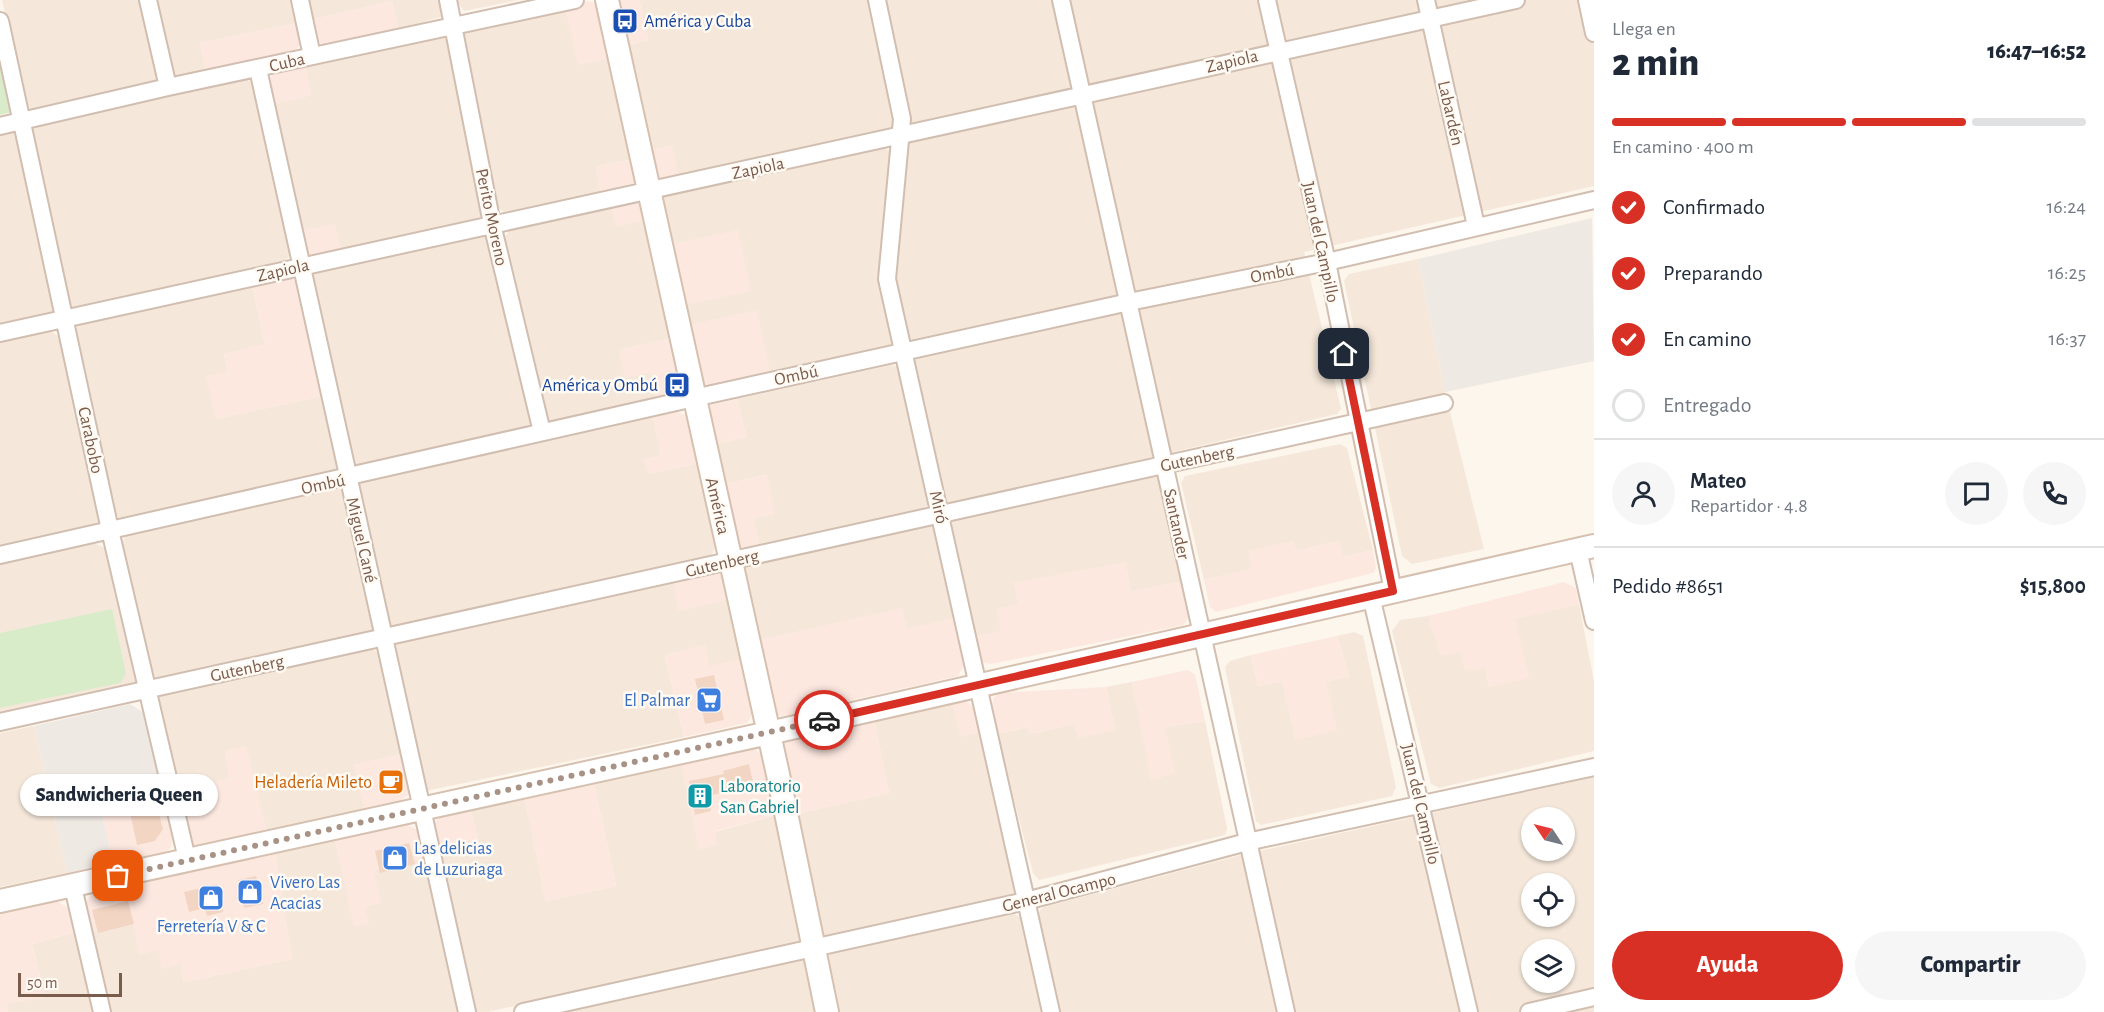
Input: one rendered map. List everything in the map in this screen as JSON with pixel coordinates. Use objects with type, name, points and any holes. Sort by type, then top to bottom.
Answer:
[{"type":"main road","name":"América","points":[[607,0],[769,733],[827,1012]]},
{"type":"main road","points":[[0,902],[187,859],[769,733],[1586,548]]},
{"type":"street","points":[[148,0],[168,87]]},
{"type":"street","points":[[300,0],[312,56]]},
{"type":"street","name":"Perito Moreno","points":[[448,0],[492,224],[542,432]]},
{"type":"street","name":"Cuba","points":[[0,126],[168,87],[575,0]]},
{"type":"street","name":"Miró","points":[[878,0],[902,119],[887,268],[1051,1012]]},
{"type":"street","name":"Santander","points":[[1061,0],[1286,1012]]},
{"type":"street","name":"Juan del Campillo","points":[[1267,0],[1327,262],[1358,424],[1382,594],[1422,805],[1469,1012]]},
{"type":"street","name":"Labardén","points":[[1426,0],[1476,226]]},
{"type":"street","name":"Zapiola","points":[[0,333],[902,136],[1279,50],[1516,0]]},
{"type":"street","points":[[1587,0],[1594,33]]},
{"type":"street","name":"Carabobo","points":[[0,21],[110,530],[187,859]]},
{"type":"street","name":"Miguel Cané","points":[[258,69],[467,1012]]},
{"type":"street","name":"Ombú","points":[[0,555],[694,398],[1129,302],[1327,262],[1594,200]]},
{"type":"street","name":"Gutenberg","points":[[0,722],[1358,424],[1444,403]]},
{"type":"street","points":[[1586,548],[1594,621]]},
{"type":"street","name":"General Ocampo","points":[[523,1012],[814,950],[1026,901],[1247,842],[1594,767]]},
{"type":"street","points":[[73,887],[102,1012]]},
{"type":"street","points":[[1529,1012],[1594,998]]},
{"type":"shaded area","points":[[2,0],[142,0],[162,94],[246,79],[254,84],[291,254],[287,259],[283,263],[0,326],[0,131],[30,124]]},
{"type":"shaded area","points":[[156,0],[293,0],[298,23],[200,43],[206,71],[179,77],[173,73]]},
{"type":"shaded area","points":[[306,0],[444,0],[444,16],[398,29],[392,1],[310,20]]},
{"type":"shaded area","points":[[456,0],[519,0],[464,11]]},
{"type":"shaded area","points":[[615,0],[639,0],[648,40],[623,46]]},
{"type":"shaded area","points":[[639,0],[872,0],[897,115],[894,127],[679,180],[646,151],[623,46],[648,40]]},
{"type":"shaded area","points":[[884,0],[1594,0],[1594,186],[1304,252],[1341,409],[1337,414],[949,504],[942,498],[893,271],[908,143]]},
{"type":"shaded area","points":[[392,1],[398,29],[323,45],[314,38],[310,20]]},
{"type":"shaded area","points":[[589,1],[599,5],[611,58],[578,65],[565,6]]},
{"type":"shaded area","points":[[565,6],[611,58],[633,159],[596,167],[601,192],[504,212],[493,204],[463,32]]},
{"type":"shaded area","points":[[298,23],[301,44],[293,52],[206,71],[200,43]]},
{"type":"shaded area","points":[[441,35],[451,43],[485,214],[481,218],[341,252],[299,231],[272,104],[311,95],[305,64]]},
{"type":"shaded area","points":[[305,64],[311,95],[272,104],[269,80],[272,75],[276,71]]},
{"type":"shaded area","points":[[672,145],[679,180],[657,184],[646,151]]},
{"type":"shaded area","points":[[881,147],[892,152],[895,344],[892,348],[771,377],[684,326],[661,196]]},
{"type":"shaded area","points":[[633,159],[636,175],[634,183],[601,192],[596,167]]},
{"type":"shaded area","points":[[632,201],[642,205],[645,220],[616,227],[611,206]]},
{"type":"shaded area","points":[[611,206],[645,220],[672,338],[619,350],[651,372],[657,402],[554,425],[544,422],[502,242],[511,228]]},
{"type":"shaded area","points":[[1592,218],[1594,361],[1445,392],[1418,259]]},
{"type":"shaded area","points":[[335,224],[341,252],[311,256],[306,253],[299,231]]},
{"type":"shaded area","points":[[738,230],[751,291],[680,306],[667,245]]},
{"type":"shaded area","points":[[483,235],[487,237],[533,420],[530,426],[526,432],[361,468],[355,466],[350,460],[310,278],[314,271]]},
{"type":"shaded area","points":[[1418,259],[1445,392],[1484,549],[1412,564],[1402,556],[1344,281],[1349,274]]},
{"type":"shaded area","points":[[286,276],[298,282],[322,396],[216,419],[206,376],[228,371],[224,354],[265,344],[252,284]]},
{"type":"shaded area","points":[[252,284],[265,345],[224,354],[228,371],[216,419],[322,396],[337,470],[119,518],[114,510],[74,337],[75,329],[82,322]]},
{"type":"shaded area","points":[[757,310],[771,377],[701,391],[684,326]]},
{"type":"shaded area","points":[[47,329],[60,337],[101,520],[98,525],[0,549],[0,339]]},
{"type":"shaded area","points":[[672,338],[682,387],[676,398],[657,402],[651,372],[625,378],[619,350]]},
{"type":"shaded area","points":[[891,365],[900,367],[929,504],[921,511],[759,545],[753,518],[774,514],[766,475],[720,485],[712,445],[746,437],[737,399]]},
{"type":"shaded area","points":[[737,399],[746,437],[712,445],[705,411],[711,405]]},
{"type":"shaded area","points":[[676,412],[687,415],[689,419],[699,463],[648,474],[644,459],[661,455],[653,417]]},
{"type":"shaded area","points":[[653,417],[661,455],[648,474],[699,463],[717,543],[712,554],[707,558],[392,629],[387,625],[357,486],[360,481]]},
{"type":"shaded area","points":[[1340,444],[1347,448],[1373,550],[1343,557],[1339,541],[1296,551],[1293,541],[1252,569],[1204,580],[1181,483],[1185,476]]},
{"type":"shaded area","points":[[1152,473],[1160,479],[1183,581],[1131,592],[1125,563],[1014,583],[1019,604],[1002,632],[973,637],[951,527],[953,519]]},
{"type":"shaded area","points":[[767,475],[775,514],[753,518],[759,545],[740,550],[720,485]]},
{"type":"shaded area","points":[[337,487],[345,494],[374,623],[372,629],[366,634],[161,679],[150,676],[121,545],[126,535]]},
{"type":"shaded area","points":[[929,523],[937,528],[956,618],[907,630],[902,609],[752,642],[739,567]]},
{"type":"shaded area","points":[[1293,541],[1296,551],[1339,541],[1343,557],[1373,550],[1376,568],[1373,573],[1216,612],[1210,607],[1204,580],[1252,569],[1248,551]]},
{"type":"shaded area","points":[[94,543],[107,549],[137,679],[135,684],[130,690],[0,718],[0,564]]},
{"type":"shaded area","points":[[1125,562],[1131,592],[1183,581],[1190,614],[1184,625],[991,664],[980,662],[973,637],[1001,631],[997,608],[1018,604],[1014,583]]},
{"type":"shaded area","points":[[715,570],[725,576],[730,599],[679,611],[672,579]]},
{"type":"shaded area","points":[[672,579],[730,599],[743,659],[709,667],[705,646],[665,655],[684,737],[426,791],[392,646],[394,642]]},
{"type":"shaded area","points":[[1564,582],[1576,588],[1579,604],[1515,619],[1529,678],[1489,687],[1485,667],[1465,671],[1460,651],[1441,656],[1428,616]]},
{"type":"shaded area","points":[[1579,604],[1594,681],[1594,751],[1439,788],[1431,784],[1392,631],[1400,620],[1428,616],[1441,655],[1460,651],[1485,667],[1489,687],[1515,618]]},
{"type":"shaded area","points":[[902,608],[907,629],[956,618],[966,661],[958,676],[782,716],[773,713],[752,642]]},
{"type":"shaded area","points":[[1354,632],[1363,636],[1396,787],[1392,796],[1261,825],[1256,821],[1225,667],[1230,661],[1251,655],[1258,686],[1282,681],[1296,740],[1326,682],[1349,676],[1337,636]]},
{"type":"shaded area","points":[[1337,636],[1349,676],[1326,682],[1337,730],[1296,740],[1282,681],[1258,686],[1251,655]]},
{"type":"shaded area","points":[[705,645],[709,666],[743,659],[753,713],[747,723],[684,737],[665,655]]},
{"type":"shaded area","points":[[368,647],[379,653],[402,754],[355,765],[364,809],[267,832],[229,778],[219,802],[180,810],[156,698],[161,693]]},
{"type":"shaded area","points":[[1187,670],[1195,674],[1205,721],[1165,727],[1175,773],[1151,780],[1132,682]]},
{"type":"shaded area","points":[[1132,682],[1152,779],[1165,727],[1205,721],[1227,828],[1225,835],[1039,880],[1033,873],[997,734],[1028,727],[1030,734],[1074,724],[1115,730],[1106,687]]},
{"type":"shaded area","points":[[1106,687],[1115,730],[1078,738],[1074,724],[1029,734],[1027,727],[997,734],[991,709],[994,697],[1000,693]]},
{"type":"shaded area","points":[[952,702],[966,702],[976,710],[1016,887],[1014,894],[1010,898],[825,938],[819,935],[791,815],[889,793],[874,720]]},
{"type":"shaded area","points":[[952,702],[966,702],[972,705],[981,732],[960,737]]},
{"type":"shaded area","points":[[130,704],[143,712],[162,795],[101,810],[113,863],[67,873],[34,726]]},
{"type":"shaded area","points":[[874,720],[889,793],[791,815],[782,745],[792,739]]},
{"type":"shaded area","points":[[34,726],[67,873],[0,887],[0,733]]},
{"type":"shaded area","points":[[246,746],[267,832],[197,848],[191,846],[180,810],[219,801],[215,781],[229,778],[225,751]]},
{"type":"shaded area","points":[[753,748],[762,755],[777,815],[715,831],[717,845],[699,850],[681,763]]},
{"type":"shaded area","points":[[402,754],[410,788],[408,795],[400,801],[364,809],[354,765]]},
{"type":"shaded area","points":[[681,763],[714,832],[777,815],[801,937],[797,943],[791,947],[487,1012],[474,1012],[437,855],[479,844],[471,811],[525,799],[546,901],[616,886],[594,783]]},
{"type":"shaded area","points":[[1594,777],[1594,1012],[1059,1012],[1038,917],[1040,910],[1044,907],[1237,856]]},
{"type":"shaded area","points":[[594,783],[616,886],[546,901],[525,799]]},
{"type":"shaded area","points":[[162,795],[172,839],[171,847],[166,852],[113,863],[101,810]]},
{"type":"shaded area","points":[[471,811],[479,844],[437,855],[432,823],[440,818]]},
{"type":"shaded area","points":[[405,824],[419,833],[424,858],[374,870],[381,903],[365,907],[369,923],[354,927],[335,840]]},
{"type":"shaded area","points":[[335,840],[355,927],[365,907],[374,870],[424,858],[459,1005],[457,1012],[108,1012],[90,932],[133,922],[159,950],[181,964],[184,982],[292,959],[275,854]]},
{"type":"shaded area","points":[[275,854],[292,959],[184,982],[181,964],[161,969],[159,950],[139,955],[133,922],[90,932],[85,904],[93,893]]},
{"type":"shaded area","points":[[57,901],[70,909],[76,932],[32,944],[45,998],[7,1003],[8,1012],[0,1012],[0,913]]},
{"type":"shaded area","points":[[1012,913],[1022,918],[1043,1012],[546,1012]]},
{"type":"shaded area","points":[[76,932],[94,1012],[8,1012],[7,1003],[45,997],[32,944]]},
{"type":"green space","points":[[0,57],[12,112],[0,115]]},
{"type":"green space","points":[[112,609],[126,674],[120,683],[0,708],[0,633]]},
{"type":"building","name":"El Palmar","points":[[714,675],[724,720],[705,724],[695,679]]},
{"type":"building","points":[[749,764],[754,786],[708,796],[711,811],[695,815],[689,781],[724,774],[723,771]]},
{"type":"building","points":[[157,807],[163,829],[155,841],[137,845],[130,813]]},
{"type":"building","name":"Las delicias de Luzuriaga","points":[[409,843],[415,864],[380,873],[375,851]]},
{"type":"building","name":"Vivero Las Acacias","points":[[256,876],[263,904],[244,908],[238,880]]},
{"type":"building","points":[[217,884],[223,912],[207,916],[205,908],[189,912],[184,892]]},
{"type":"building","points":[[128,901],[134,924],[98,933],[92,910]]},
{"type":"way so far","points":[[118,876],[824,720]]},
{"type":"place","name":"América y Cuba","points":[[625,21]]},
{"type":"place","name":"América y Ombú","points":[[677,385]]},
{"type":"place","name":"El Palmar","points":[[709,700]]},
{"type":"place","name":"Heladería Mileto","points":[[391,782]]},
{"type":"place","name":"Laboratorio San Gabriel","points":[[700,796]]},
{"type":"place","name":"Las delicias de Luzuriaga","points":[[395,858]]},
{"type":"place","name":"Sandwicheria Queen","points":[[118,876]]},
{"type":"place","name":"Vivero Las Acacias","points":[[250,892]]},
{"type":"place","name":"Ferretería V & C","points":[[211,898]]},
{"type":"route","points":[[824,720],[1393,591],[1344,354]]}]
